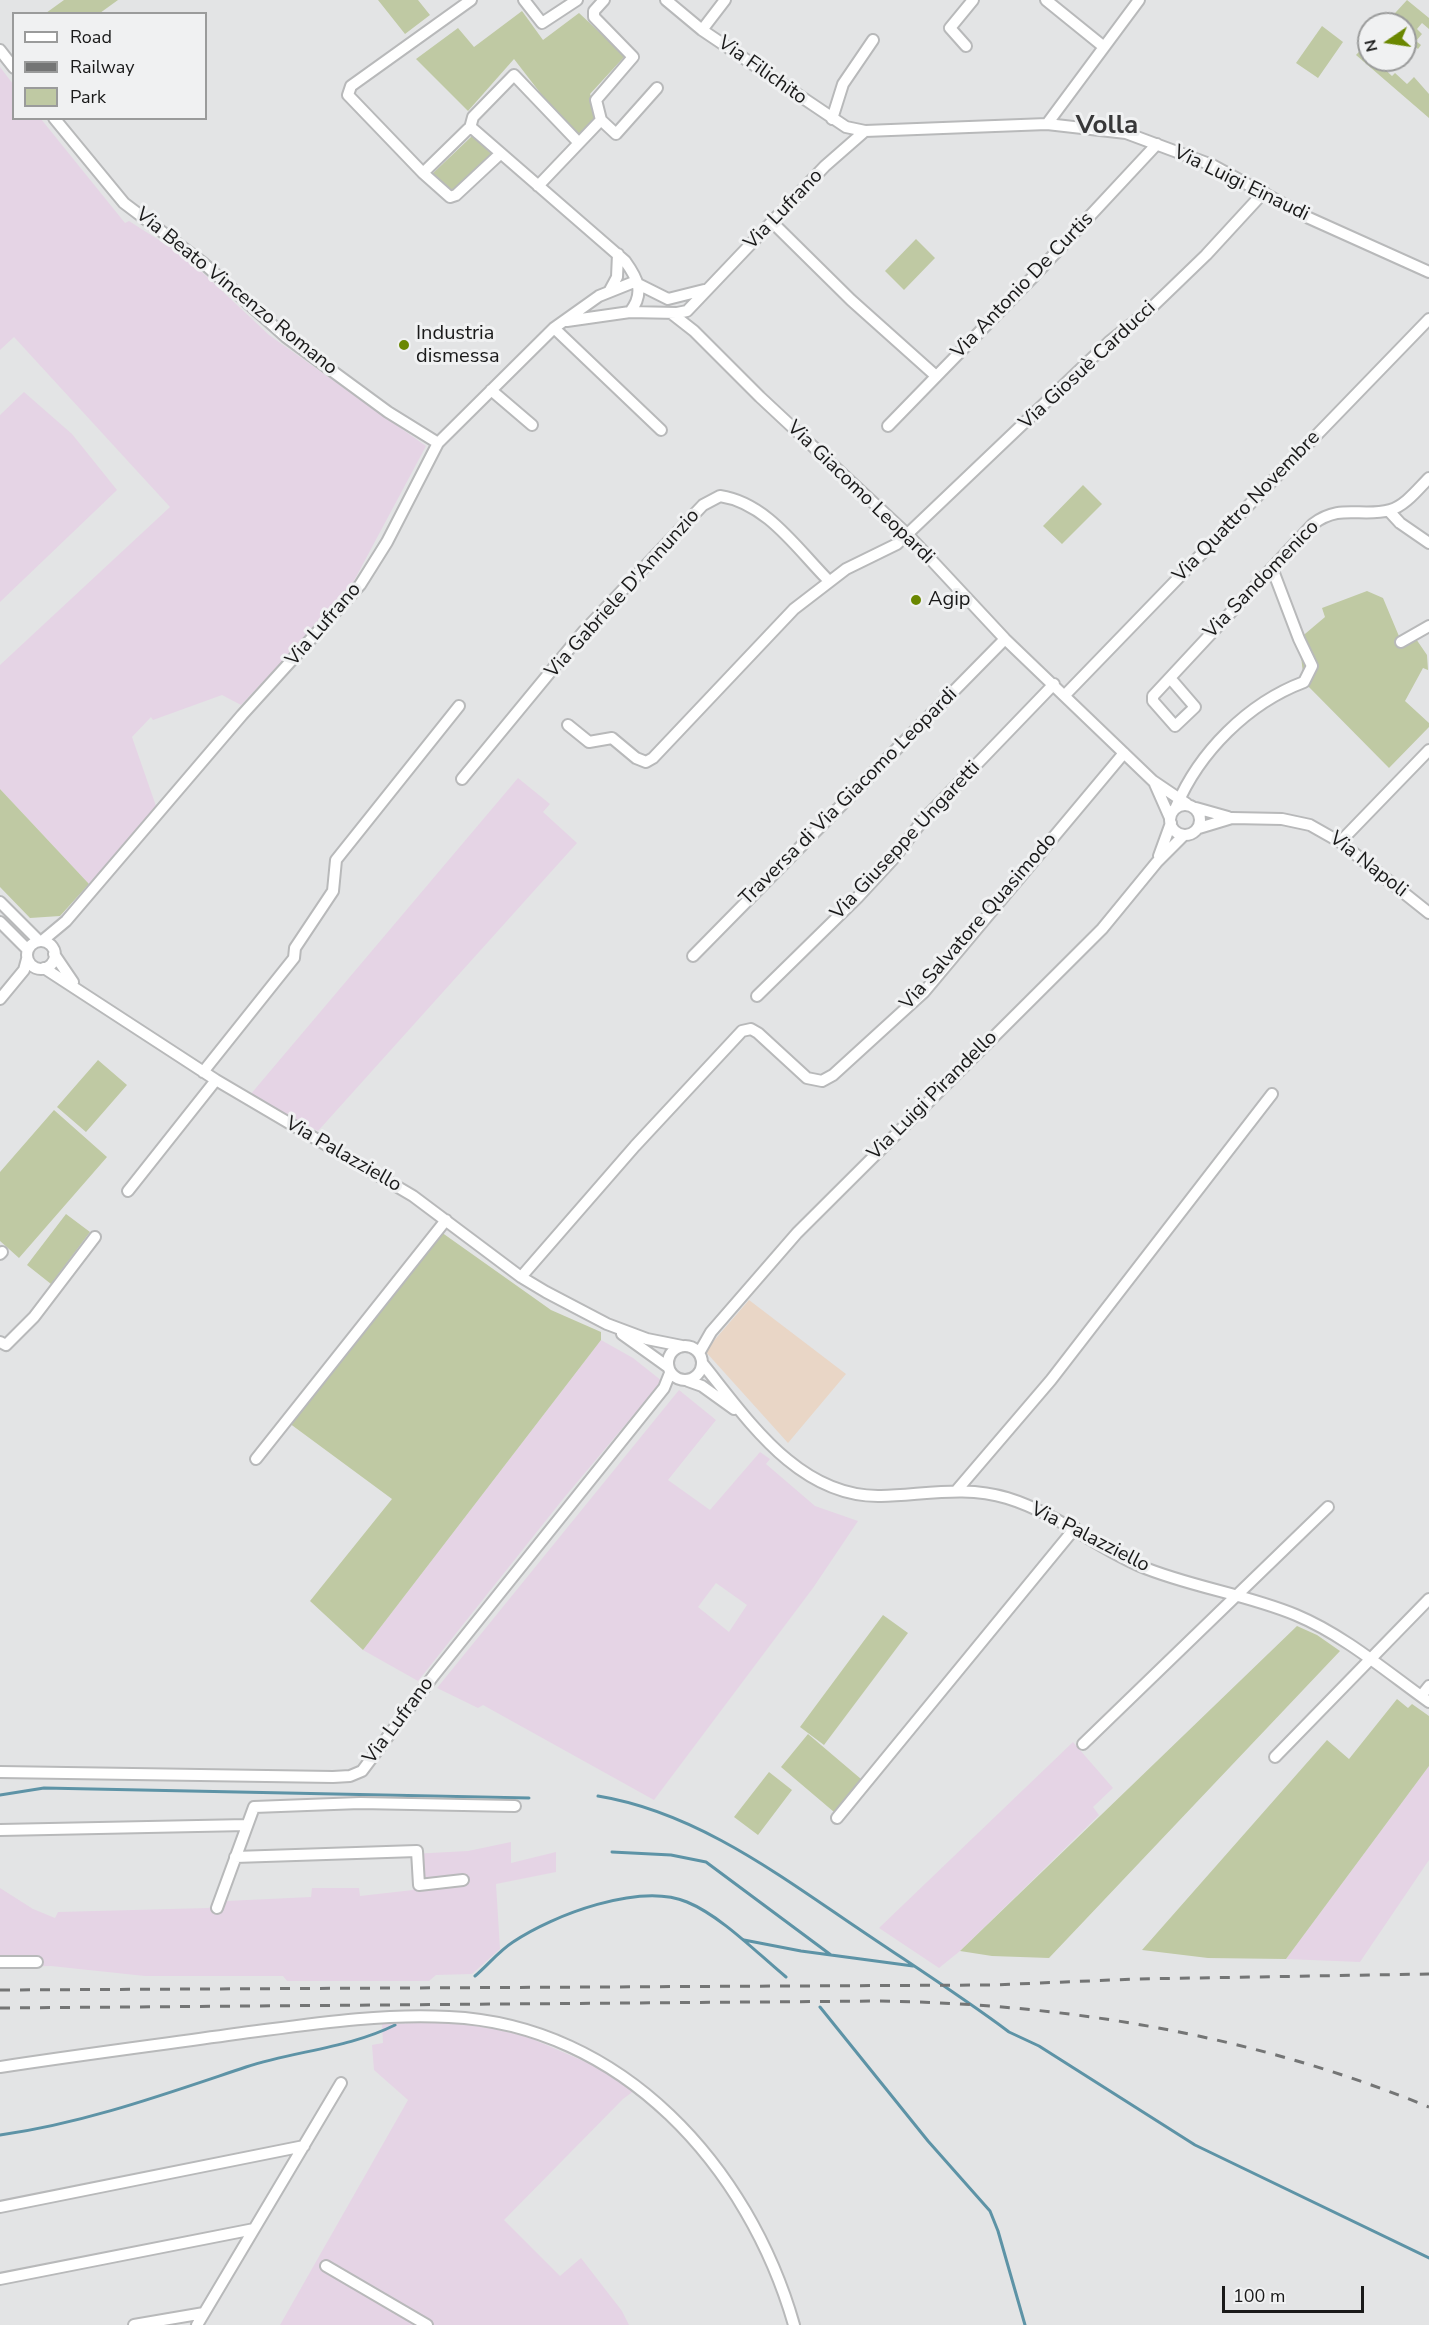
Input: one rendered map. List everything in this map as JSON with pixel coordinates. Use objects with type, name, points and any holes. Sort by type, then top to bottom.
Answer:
[{"type":"street","points":[[471,0],[351,86],[348,91],[351,102],[448,196],[454,197],[500,154]]},
{"type":"street","points":[[524,0],[542,23],[577,0]]},
{"type":"street","points":[[604,0],[594,12],[594,17],[633,57],[596,100],[601,120],[616,134],[657,88]]},
{"type":"street","name":"Via Filichito","points":[[666,0],[702,30],[832,119],[846,127],[865,131]]},
{"type":"street","points":[[702,30],[725,0]]},
{"type":"street","points":[[966,46],[950,28],[973,0]]},
{"type":"street","points":[[1046,0],[1104,47]]},
{"type":"street","points":[[1047,124],[1139,0]]},
{"type":"street","points":[[832,119],[843,84],[873,40]]},
{"type":"street","points":[[0,50],[12,65]]},
{"type":"street","points":[[423,173],[470,128],[473,117],[514,75],[579,143]]},
{"type":"street","name":"Via Beato Vincenzo Romano","points":[[56,120],[124,203],[202,262],[286,337],[388,412],[438,443]]},
{"type":"street","points":[[538,186],[601,120]]},
{"type":"street","name":"Via Luigi Einaudi","points":[[865,131],[1047,124],[1126,134],[1212,165],[1308,218],[1429,272]]},
{"type":"street","points":[[470,128],[618,254],[636,275],[638,282],[639,299],[630,312]]},
{"type":"street","name":"Via Lufrano","points":[[565,321],[630,312],[659,311],[671,314],[687,311],[704,290],[772,223],[825,166],[865,131]]},
{"type":"street","name":"Via Antonio De Curtis","points":[[888,426],[1157,144]]},
{"type":"street","name":"Via Giosuè Carducci","points":[[908,535],[1109,342],[1149,310],[1206,255],[1264,192]]},
{"type":"street","points":[[772,223],[851,300],[936,376]]},
{"type":"street","points":[[616,314],[604,309],[607,291],[617,277],[618,254]]},
{"type":"street","points":[[638,282],[664,298],[678,299],[687,311]]},
{"type":"street","name":"Via Lufrano","points":[[28,955],[40,941],[66,921],[242,715],[360,585],[387,542],[438,443],[554,328],[607,291],[638,282]]},
{"type":"street","name":"Via Lufrano","points":[[678,299],[704,290]]},
{"type":"street","name":"Via Giacomo Leopardi","points":[[687,311],[694,331]]},
{"type":"street","name":"Via Giacomo Leopardi","points":[[671,314],[694,331],[760,397],[908,535],[1005,639],[1153,782],[1186,805]]},
{"type":"street","name":"Via Quattro Novembre","points":[[1065,695],[1429,319]]},
{"type":"street","points":[[554,328],[661,430]]},
{"type":"street","points":[[491,390],[532,425]]},
{"type":"street","points":[[1429,478],[1401,504],[1389,511],[1400,523],[1429,543]]},
{"type":"street","name":"Via Gabriele D'Annunzio","points":[[462,779],[584,631],[703,506],[720,496],[737,498],[754,506],[829,581]]},
{"type":"street","name":"Via Sandomenico","points":[[1170,678],[1272,568],[1324,516],[1338,512],[1389,511]]},
{"type":"street","points":[[568,725],[589,742],[612,738],[636,758],[646,762],[660,753],[794,609],[846,569],[897,544],[908,535]]},
{"type":"street","points":[[1186,805],[1201,817],[1199,828],[1184,835],[1176,831],[1171,820],[1186,805],[1186,787],[1194,771],[1243,718],[1278,692],[1304,682],[1312,666],[1299,639],[1272,568]]},
{"type":"street","points":[[1401,642],[1429,626]]},
{"type":"street","name":"Traversa di Via Giacomo Leopardi","points":[[693,956],[1005,639]]},
{"type":"street","name":"Via Giuseppe Ungaretti","points":[[757,996],[857,898],[894,858],[923,820],[1054,684]]},
{"type":"street","points":[[203,1072],[294,958],[295,948],[333,891],[336,860],[459,706]]},
{"type":"street","points":[[1340,842],[1429,750]]},
{"type":"street","name":"Via Salvatore Quasimodo","points":[[521,1277],[635,1146],[742,1031],[751,1029],[758,1033],[807,1078],[822,1081],[833,1075],[924,992],[1124,753]]},
{"type":"street","name":"Via Giacomo Leopardi","points":[[1153,782],[1171,820]]},
{"type":"street","name":"Via Napoli","points":[[1186,805],[1232,818],[1295,821],[1321,829],[1429,913]]},
{"type":"street","name":"Via Napoli","points":[[1199,828],[1232,818]]},
{"type":"street","name":"Via Luigi Pirandello","points":[[1157,862],[1171,820]]},
{"type":"street","name":"Via Luigi Pirandello","points":[[693,1352],[796,1233],[1102,929],[1157,862],[1184,835]]},
{"type":"street","points":[[0,902],[53,951]]},
{"type":"street","name":"Via Lufrano","points":[[41,968],[52,963],[53,951],[66,921]]},
{"type":"street","points":[[0,922],[28,955],[16,982]]},
{"type":"street","name":"Via Palazziello","points":[[53,951],[77,987]]},
{"type":"street","name":"Via Palazziello","points":[[28,955],[41,968],[77,987],[121,1020],[203,1072],[413,1196],[521,1277],[607,1324],[685,1381],[702,1386],[746,1418]]},
{"type":"street","points":[[0,999],[16,982],[41,968]]},
{"type":"street","points":[[128,1191],[216,1080]]},
{"type":"street","points":[[957,1490],[1051,1380],[1272,1094]]},
{"type":"street","points":[[256,1459],[446,1220]]},
{"type":"street","points":[[0,1342],[6,1345],[34,1317],[94,1237]]},
{"type":"street","name":"Via Palazziello","points":[[607,1324],[647,1339],[693,1352],[746,1418],[792,1464],[822,1483],[852,1494],[880,1496],[957,1490],[1007,1498],[1075,1528],[1117,1555],[1142,1567],[1235,1595],[1310,1622],[1425,1699]]},
{"type":"street","points":[[664,1388],[685,1381],[700,1372],[693,1352]]},
{"type":"street","name":"Via Lufrano","points":[[0,1772],[333,1777],[350,1776],[362,1771],[434,1675],[664,1388],[669,1370],[669,1356],[693,1352]]},
{"type":"street","points":[[1083,1744],[1328,1506]]},
{"type":"street","points":[[837,1818],[1075,1528]]},
{"type":"street","points":[[1275,1757],[1429,1599]]},
{"type":"street","points":[[1425,1699],[1429,1686]]},
{"type":"street","points":[[217,1908],[254,1807],[360,1803],[514,1806]]},
{"type":"street","points":[[0,1830],[247,1825]]},
{"type":"street","points":[[235,1857],[417,1851],[419,1885],[463,1880]]},
{"type":"street","points":[[0,1962],[37,1962]]},
{"type":"street","points":[[0,2067],[291,2027],[379,2019],[449,2017],[494,2023],[534,2033],[596,2061],[639,2087],[681,2124],[723,2174],[748,2214],[772,2263],[794,2325]]},
{"type":"street","points":[[198,2325],[341,2083]]},
{"type":"street","points":[[0,2207],[304,2146]]},
{"type":"street","points":[[0,2279],[254,2229]]},
{"type":"street","points":[[326,2266],[427,2325]]},
{"type":"street","points":[[134,2325],[204,2313]]},
{"type":"street","points":[[404,2325],[410,2315]]},
{"type":"shaded area","points":[[0,67],[12,83],[12,120],[42,120],[125,223],[129,221],[187,258],[269,335],[426,446],[348,592],[241,705],[222,695],[153,720],[151,717],[132,737],[156,806],[89,884],[0,789],[0,665],[170,507],[14,337],[0,350]]},
{"type":"shaded area","points":[[24,392],[72,434],[117,490],[0,602],[0,415]]},
{"type":"shaded area","points":[[518,778],[550,804],[543,812],[577,843],[318,1131],[250,1095]]},
{"type":"shaded area","points":[[749,1300],[846,1374],[788,1443],[705,1351]]},
{"type":"shaded area","points":[[601,1340],[633,1358],[662,1381],[563,1499],[418,1681],[363,1650]]},
{"type":"shaded area","points":[[679,1390],[716,1420],[668,1480],[710,1510],[760,1452],[770,1459],[766,1464],[815,1506],[858,1521],[813,1588],[654,1800],[483,1705],[478,1708],[437,1688]],"holes":[[[716,1583],[747,1605],[729,1632],[698,1607]]]},
{"type":"shaded area","points":[[1073,1742],[1113,1788],[1093,1807],[1099,1815],[960,1951],[939,1968],[879,1928]]},
{"type":"shaded area","points":[[1429,1766],[1429,1860],[1360,1962],[1286,1959]]},
{"type":"shaded area","points":[[511,1842],[511,1863],[556,1852],[556,1872],[496,1884],[500,1949],[472,1974],[436,1975],[429,1981],[287,1981],[283,1976],[145,1976],[51,1966],[0,1967],[0,1888],[33,1909],[55,1918],[58,1912],[208,1908],[226,1901],[311,1897],[312,1888],[359,1888],[360,1896],[413,1890],[411,1854],[468,1851]]},
{"type":"shaded area","points":[[447,2022],[495,2029],[528,2037],[595,2066],[635,2090],[623,2099],[504,2220],[560,2276],[581,2258],[622,2311],[629,2325],[280,2325],[408,2100],[374,2070],[372,2045],[383,2043],[382,2024]]},
{"type":"green space","points":[[64,0],[118,0],[101,12],[47,12]]},
{"type":"green space","points":[[378,0],[418,0],[430,15],[405,34]]},
{"type":"green space","points":[[1407,0],[1429,18],[1429,29],[1422,23],[1417,29],[1417,12],[1396,12]]},
{"type":"green space","points":[[522,11],[543,40],[579,13],[625,56],[590,94],[601,120],[579,143],[514,59],[468,111],[416,59],[458,28],[474,47]]},
{"type":"green space","points":[[1322,26],[1343,42],[1318,78],[1296,63]]},
{"type":"green space","points":[[1417,29],[1422,34],[1417,40]]},
{"type":"green space","points":[[1376,72],[1388,72],[1392,76],[1395,73],[1407,84],[1414,77],[1429,94],[1429,118]]},
{"type":"green space","points":[[472,136],[494,156],[453,194],[430,176]]},
{"type":"green space","points":[[916,239],[935,258],[904,290],[885,271]]},
{"type":"green space","points":[[1083,485],[1102,504],[1062,544],[1043,526]]},
{"type":"green space","points":[[1367,591],[1383,598],[1401,641],[1414,636],[1427,655],[1428,670],[1423,668],[1405,701],[1429,723],[1429,727],[1389,768],[1304,682],[1299,639],[1325,617],[1322,608]]},
{"type":"green space","points":[[0,789],[89,884],[60,916],[30,918],[0,887]]},
{"type":"green space","points":[[98,1060],[127,1085],[86,1132],[57,1107]]},
{"type":"green space","points":[[54,1110],[107,1157],[19,1258],[0,1241],[0,1172]]},
{"type":"green space","points":[[66,1214],[90,1232],[51,1284],[27,1265]]},
{"type":"green space","points":[[441,1232],[551,1310],[601,1332],[601,1340],[363,1650],[310,1601],[392,1499],[289,1423]]},
{"type":"green space","points":[[883,1615],[908,1633],[824,1745],[800,1727]]},
{"type":"green space","points":[[1297,1626],[1317,1635],[1340,1651],[1049,1958],[992,1956],[960,1951]]},
{"type":"green space","points":[[1397,1699],[1408,1708],[1412,1704],[1429,1716],[1429,1766],[1286,1959],[1208,1958],[1142,1950],[1327,1740],[1349,1759]]},
{"type":"green space","points":[[808,1734],[861,1779],[834,1812],[781,1767]]},
{"type":"green space","points":[[769,1772],[792,1790],[758,1835],[734,1817]]},
{"type":"waterway","points":[[0,1795],[44,1788],[529,1798]]},
{"type":"waterway","points":[[598,1796],[634,1804],[669,1816],[735,1848],[767,1867],[1009,2032],[1039,2046],[1195,2145],[1429,2258]]},
{"type":"waterway","points":[[612,1852],[671,1855],[706,1862],[831,1955]]},
{"type":"waterway","points":[[475,1976],[508,1946],[550,1922],[597,1904],[646,1896],[668,1897],[700,1908],[751,1946],[786,1977]]},
{"type":"waterway","points":[[744,1940],[801,1951],[913,1966]]},
{"type":"waterway","points":[[820,2007],[928,2141],[990,2211],[1025,2325]]},
{"type":"waterway","points":[[0,2135],[94,2115],[246,2067],[359,2039],[395,2025]]},
{"type":"railway","points":[[0,1990],[992,1985],[1137,1979],[1429,1974]]},
{"type":"railway","points":[[0,2008],[880,2001],[951,2003],[1090,2017],[1159,2028],[1228,2043],[1296,2060],[1429,2107]]},
{"type":"place","name":"Industria dismessa","points":[[404,345]]},
{"type":"place","name":"Agip","points":[[916,600]]},
{"type":"district","name":"Volla","points":[[1107,127]]}]
